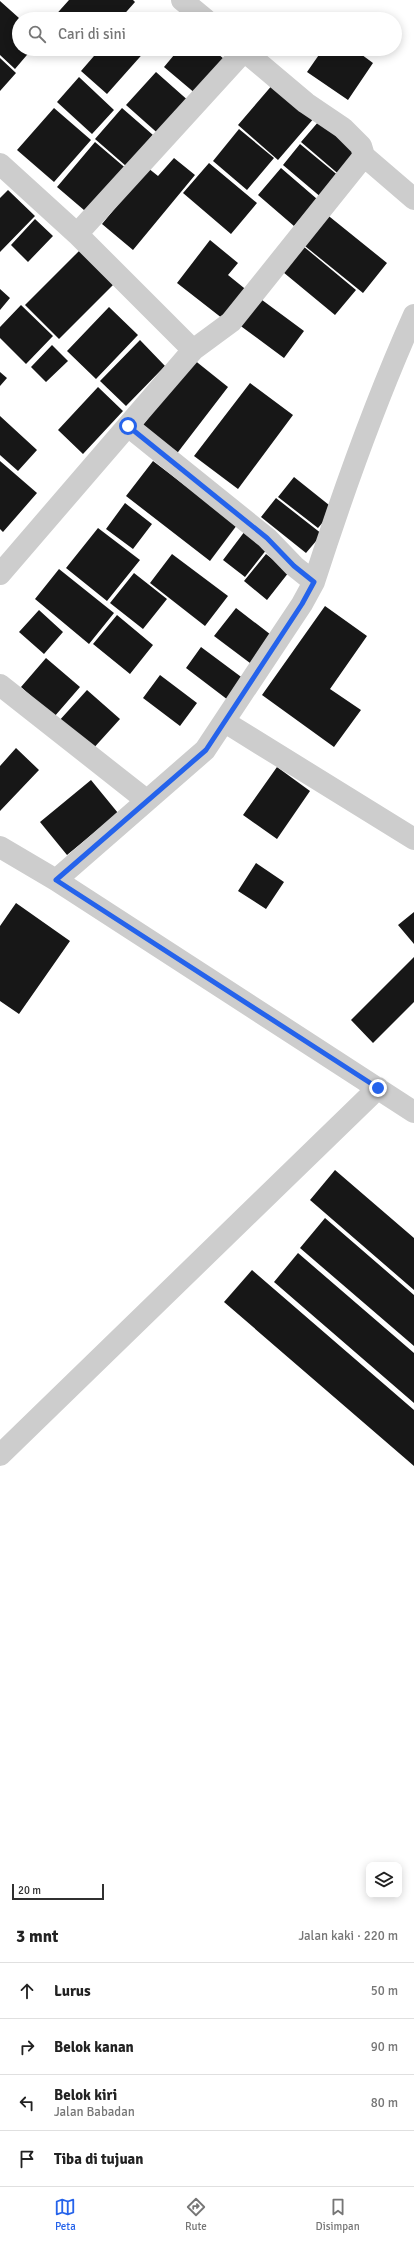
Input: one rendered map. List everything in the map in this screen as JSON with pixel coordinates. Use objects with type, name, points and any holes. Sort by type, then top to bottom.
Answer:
[{"type":"street","points":[[182,0],[197,12]]},
{"type":"street","points":[[77,234],[238,56]]},
{"type":"street","points":[[250,56],[306,103],[343,128],[361,146],[364,156],[414,198]]},
{"type":"street","points":[[3,563],[128,426],[193,350],[231,322],[364,156]]},
{"type":"street","points":[[0,164],[77,234],[193,350]]},
{"type":"street","points":[[56,880],[146,800],[206,750],[302,604],[314,582],[334,520],[390,369],[414,315]]},
{"type":"street","points":[[128,426],[267,538],[294,566],[314,582]]},
{"type":"street","points":[[0,685],[146,800]]},
{"type":"street","points":[[224,722],[414,839]]},
{"type":"street","points":[[0,846],[56,880],[414,1112]]},
{"type":"street","points":[[3,1448],[378,1088]]},
{"type":"building","points":[[69,0],[133,0],[135,2],[126,12],[58,12]]},
{"type":"building","points":[[0,1],[12,12],[12,56],[26,56],[15,69],[0,55]]},
{"type":"building","points":[[94,56],[141,56],[107,94],[81,71]]},
{"type":"building","points":[[173,56],[220,56],[224,59],[196,94],[164,67]]},
{"type":"building","points":[[318,56],[364,56],[373,63],[348,100],[307,72]]},
{"type":"building","points":[[0,58],[16,73],[0,91]]},
{"type":"building","points":[[156,72],[191,103],[162,137],[126,105]]},
{"type":"building","points":[[79,77],[114,110],[92,134],[57,102]]},
{"type":"building","points":[[274,83],[315,117],[278,160],[238,125]]},
{"type":"building","points":[[54,108],[91,140],[54,182],[17,150]]},
{"type":"building","points":[[122,108],[153,135],[126,166],[95,139]]},
{"type":"building","points":[[319,121],[360,157],[342,177],[301,142]]},
{"type":"building","points":[[239,129],[274,158],[247,190],[213,161]]},
{"type":"building","points":[[95,142],[129,171],[91,216],[57,187]]},
{"type":"building","points":[[300,144],[340,177],[322,198],[283,165]]},
{"type":"building","points":[[174,158],[195,175],[133,250],[102,224],[148,168],[158,176]]},
{"type":"building","points":[[209,163],[257,203],[231,234],[183,193]]},
{"type":"building","points":[[281,168],[317,199],[294,226],[258,195]]},
{"type":"building","points":[[8,190],[35,216],[0,252],[0,198]]},
{"type":"building","points":[[325,213],[387,263],[363,293],[300,242]]},
{"type":"building","points":[[35,219],[53,236],[28,262],[11,245]]},
{"type":"building","points":[[210,240],[238,263],[228,275],[249,292],[227,322],[177,283]]},
{"type":"building","points":[[303,246],[356,290],[335,315],[283,272]]},
{"type":"building","points":[[83,247],[117,281],[59,339],[25,305]]},
{"type":"building","points":[[0,289],[10,298],[0,310]]},
{"type":"building","points":[[258,297],[304,331],[284,358],[238,324]]},
{"type":"building","points":[[21,305],[53,336],[26,364],[0,338],[0,327]]},
{"type":"building","points":[[109,307],[138,335],[96,379],[67,351]]},
{"type":"building","points":[[140,340],[165,366],[126,406],[100,381]]},
{"type":"building","points":[[52,345],[68,361],[46,382],[31,367]]},
{"type":"building","points":[[193,359],[228,387],[175,456],[140,429]]},
{"type":"building","points":[[0,372],[7,378],[0,386]]},
{"type":"building","points":[[250,383],[293,415],[238,489],[194,456]]},
{"type":"building","points":[[98,387],[123,411],[83,454],[58,430]]},
{"type":"building","points":[[0,416],[37,450],[18,471],[0,455]]},
{"type":"building","points":[[0,461],[37,493],[3,532],[0,529]]},
{"type":"building","points":[[153,461],[237,525],[210,561],[126,496]]},
{"type":"building","points":[[294,477],[334,509],[318,528],[278,497]]},
{"type":"building","points":[[276,498],[322,534],[306,553],[261,517]]},
{"type":"building","points":[[125,503],[152,524],[133,549],[106,529]]},
{"type":"building","points":[[98,528],[140,560],[107,601],[66,568]]},
{"type":"building","points":[[245,531],[267,549],[245,577],[223,560]]},
{"type":"building","points":[[172,554],[228,596],[205,626],[150,583]]},
{"type":"building","points":[[266,554],[289,572],[267,600],[244,581]]},
{"type":"building","points":[[59,569],[114,613],[89,644],[35,599]]},
{"type":"building","points":[[134,573],[167,599],[143,629],[110,603]]},
{"type":"building","points":[[325,606],[367,636],[330,689],[361,710],[334,747],[262,695]]},
{"type":"building","points":[[236,608],[275,638],[254,666],[214,636]]},
{"type":"building","points":[[39,610],[63,632],[44,654],[19,632]]},
{"type":"building","points":[[117,615],[153,645],[130,674],[93,644]]},
{"type":"building","points":[[201,647],[248,682],[232,703],[186,668]]},
{"type":"building","points":[[46,658],[80,687],[54,717],[21,687]]},
{"type":"building","points":[[160,675],[197,703],[180,726],[143,698]]},
{"type":"building","points":[[87,690],[120,719],[91,751],[58,722]]},
{"type":"building","points":[[16,748],[39,770],[0,811],[0,766]]},
{"type":"building","points":[[277,767],[310,791],[277,839],[243,815]]},
{"type":"building","points":[[91,780],[118,813],[67,855],[40,822]]},
{"type":"building","points":[[256,863],[284,882],[266,909],[238,891]]},
{"type":"building","points":[[16,903],[70,941],[19,1014],[0,1001],[0,926]]},
{"type":"building","points":[[414,912],[414,944],[398,925]]},
{"type":"building","points":[[414,957],[414,1002],[373,1043],[351,1020]]},
{"type":"building","points":[[335,1170],[414,1238],[414,1290],[310,1200]]},
{"type":"building","points":[[325,1218],[414,1295],[414,1346],[300,1248]]},
{"type":"building","points":[[298,1253],[414,1353],[414,1403],[274,1282]]},
{"type":"building","points":[[252,1270],[414,1410],[414,1466],[224,1302]]},
{"type":"route","points":[[128,426],[267,538],[294,566],[314,582],[302,604],[206,750],[125,818],[56,880],[378,1088]]}]
